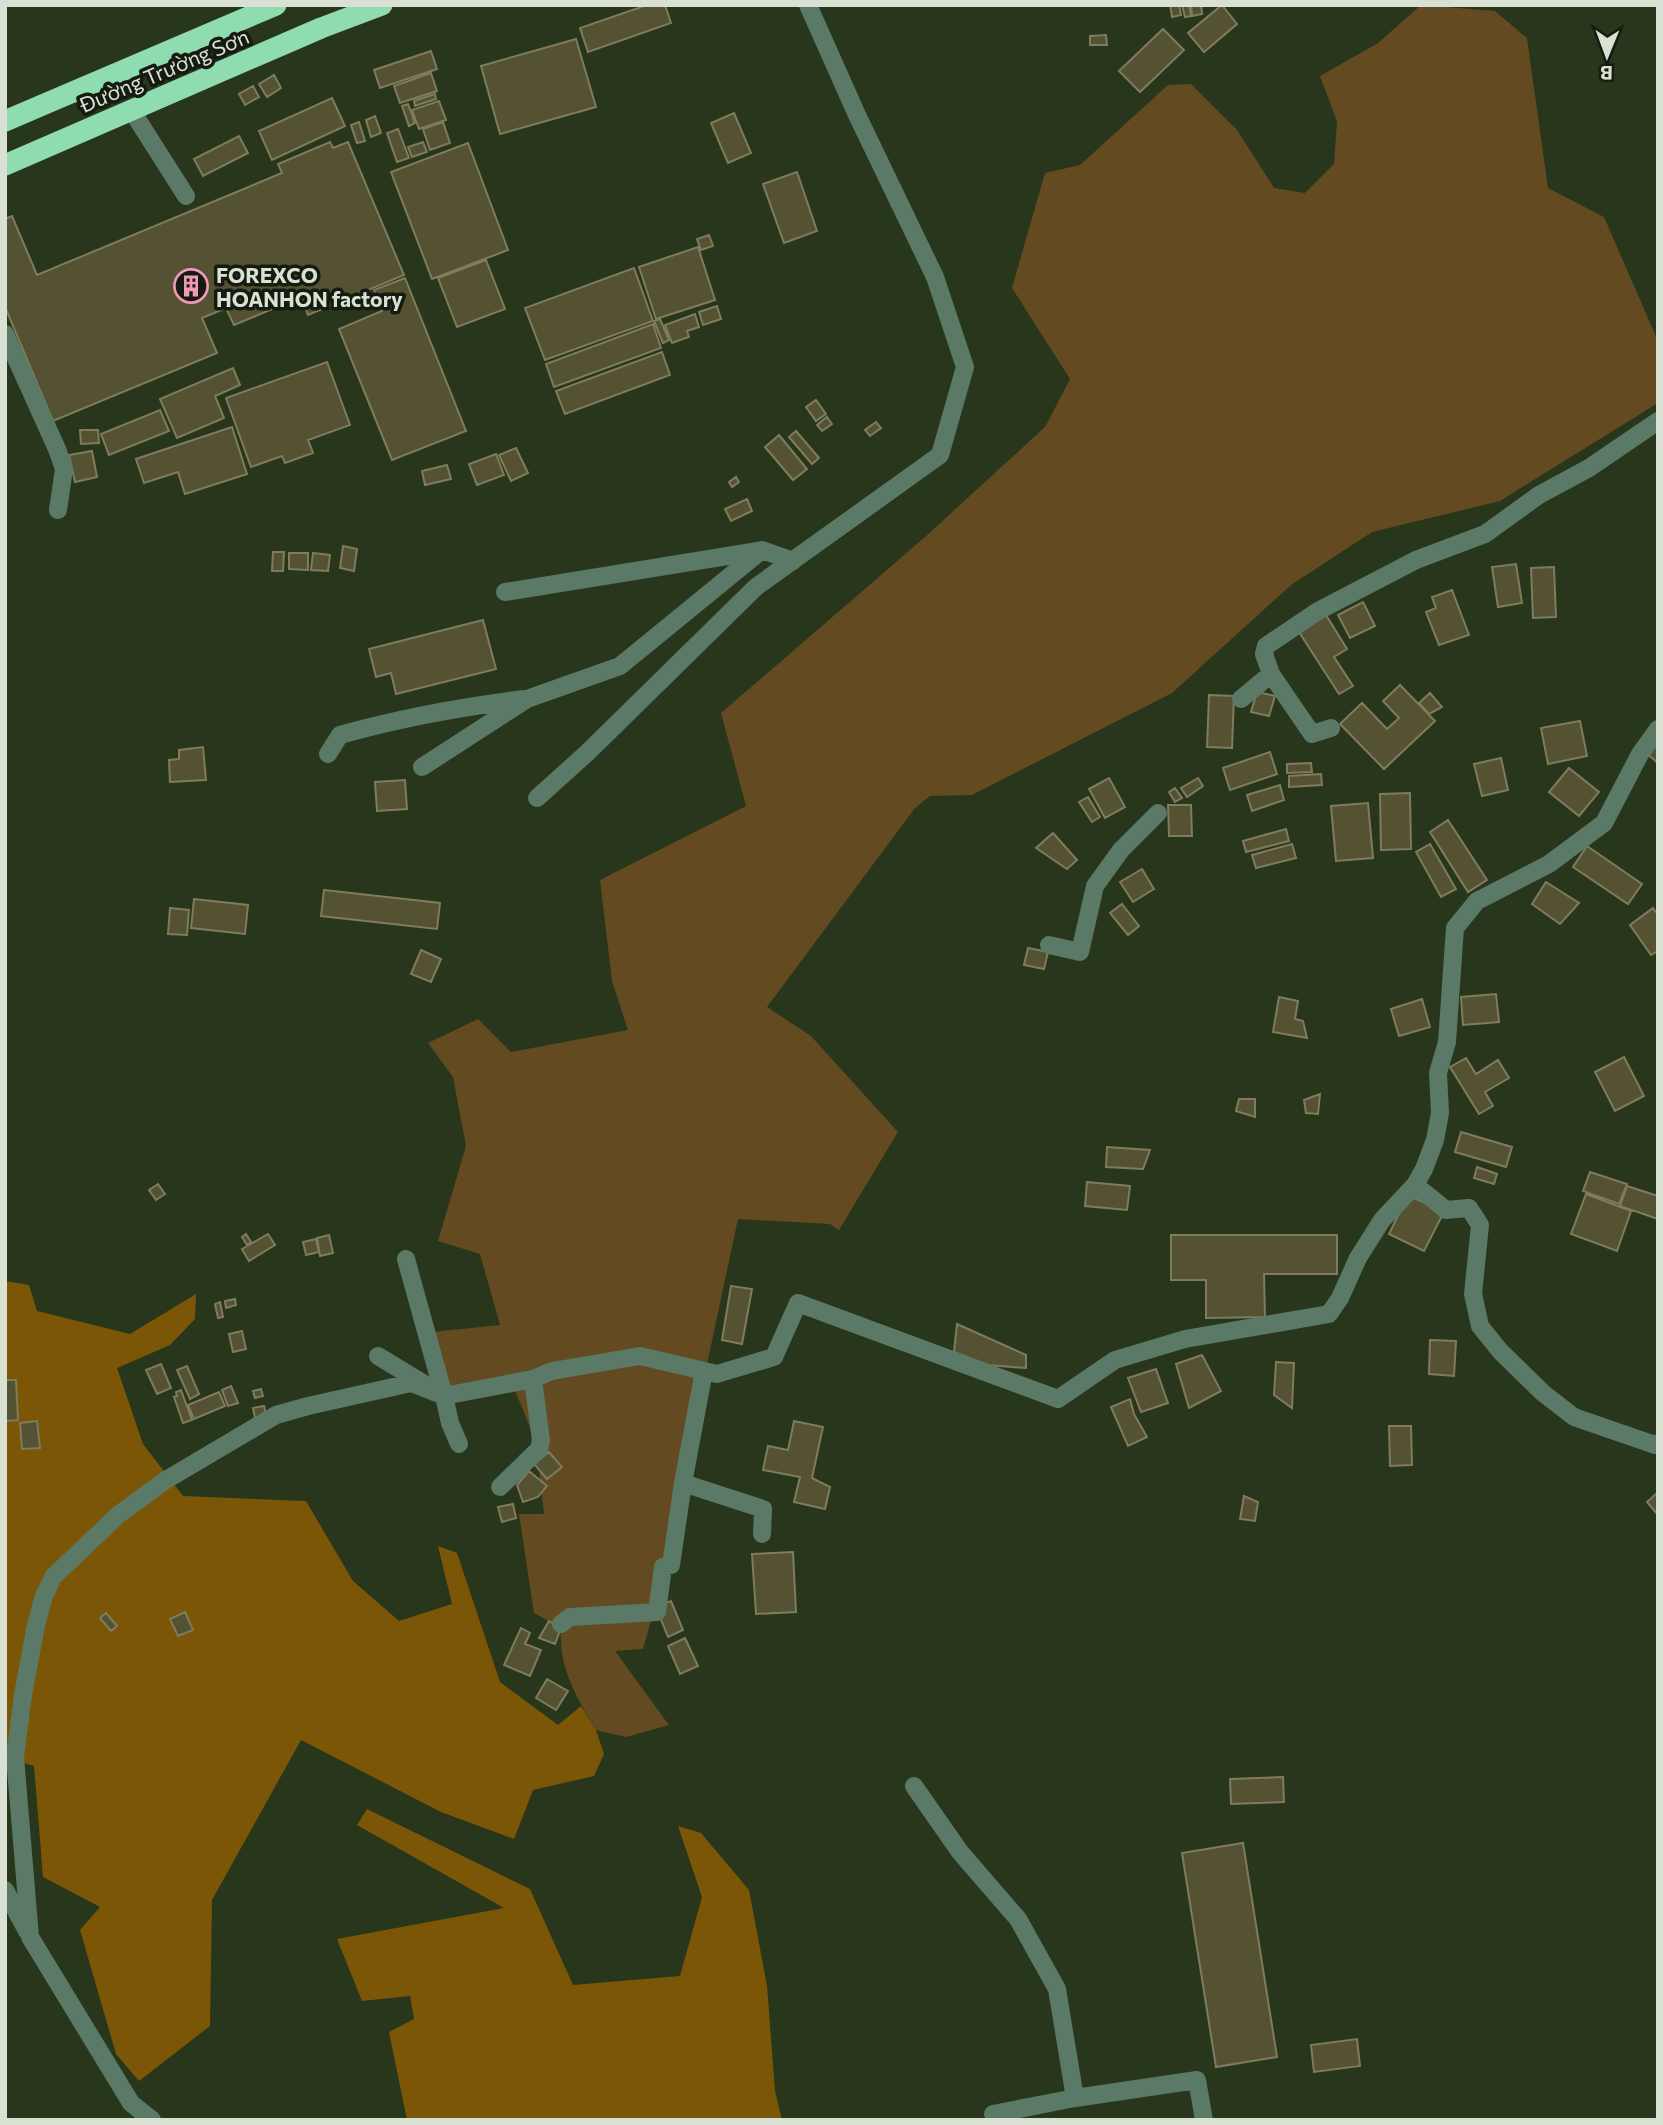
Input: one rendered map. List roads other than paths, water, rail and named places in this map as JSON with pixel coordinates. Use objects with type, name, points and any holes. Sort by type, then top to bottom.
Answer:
[{"type":"highway","name":"Đường Trường Sơn","points":[[5,121],[276,5]]},
{"type":"highway","name":"Đường Trường Sơn","points":[[5,165],[321,28],[382,5]]},
{"type":"street","points":[[537,799],[756,587],[940,456],[965,367],[935,277],[857,115],[808,5]]},
{"type":"street","points":[[132,111],[186,196]]},
{"type":"street","points":[[5,334],[64,469],[58,510]]},
{"type":"street","points":[[1331,728],[1312,734],[1271,674],[1264,654],[1266,646],[1318,611],[1416,561],[1485,534],[1539,495],[1588,468],[1658,421]]},
{"type":"street","points":[[505,592],[762,550],[793,561]]},
{"type":"street","points":[[328,754],[340,735],[470,706],[527,699],[620,666],[762,550]]},
{"type":"street","points":[[1241,699],[1271,674]]},
{"type":"street","points":[[422,767],[527,699]]},
{"type":"street","points":[[30,1937],[15,1758],[36,1625],[44,1596],[54,1577],[118,1515],[166,1480],[276,1415],[411,1384],[444,1396],[533,1379],[552,1371],[640,1356],[718,1374],[774,1357],[798,1303],[1058,1399],[1115,1360],[1185,1339],[1329,1314],[1340,1298],[1358,1258],[1382,1220],[1415,1185],[1424,1170],[1435,1140],[1440,1113],[1438,1073],[1447,1042],[1455,928],[1478,901],[1549,864],[1604,823],[1640,754],[1658,729]]},
{"type":"street","points":[[1049,944],[1080,952],[1095,886],[1121,850],[1158,813]]},
{"type":"street","points":[[1415,1185],[1446,1210],[1469,1208],[1480,1224],[1473,1294],[1480,1326],[1500,1351],[1542,1392],[1574,1417],[1655,1445],[1658,1443]]},
{"type":"street","points":[[406,1259],[450,1423],[459,1444]]},
{"type":"street","points":[[379,1356],[444,1396]]},
{"type":"street","points":[[561,1624],[570,1617],[657,1612],[663,1567],[671,1565],[704,1371]]},
{"type":"street","points":[[500,1487],[539,1449],[541,1441],[533,1379]]},
{"type":"street","points":[[683,1483],[763,1510],[762,1534]]},
{"type":"street","points":[[914,1786],[960,1852],[1018,1919],[1057,1989],[1075,2098]]},
{"type":"street","points":[[5,1890],[30,1937],[131,2103],[152,2120]]},
{"type":"street","points":[[993,2114],[1075,2098],[1197,2080],[1204,2120]]},
{"type":"place","name":"FOREXCO HOANHON factory","points":[[191,286]]}]
